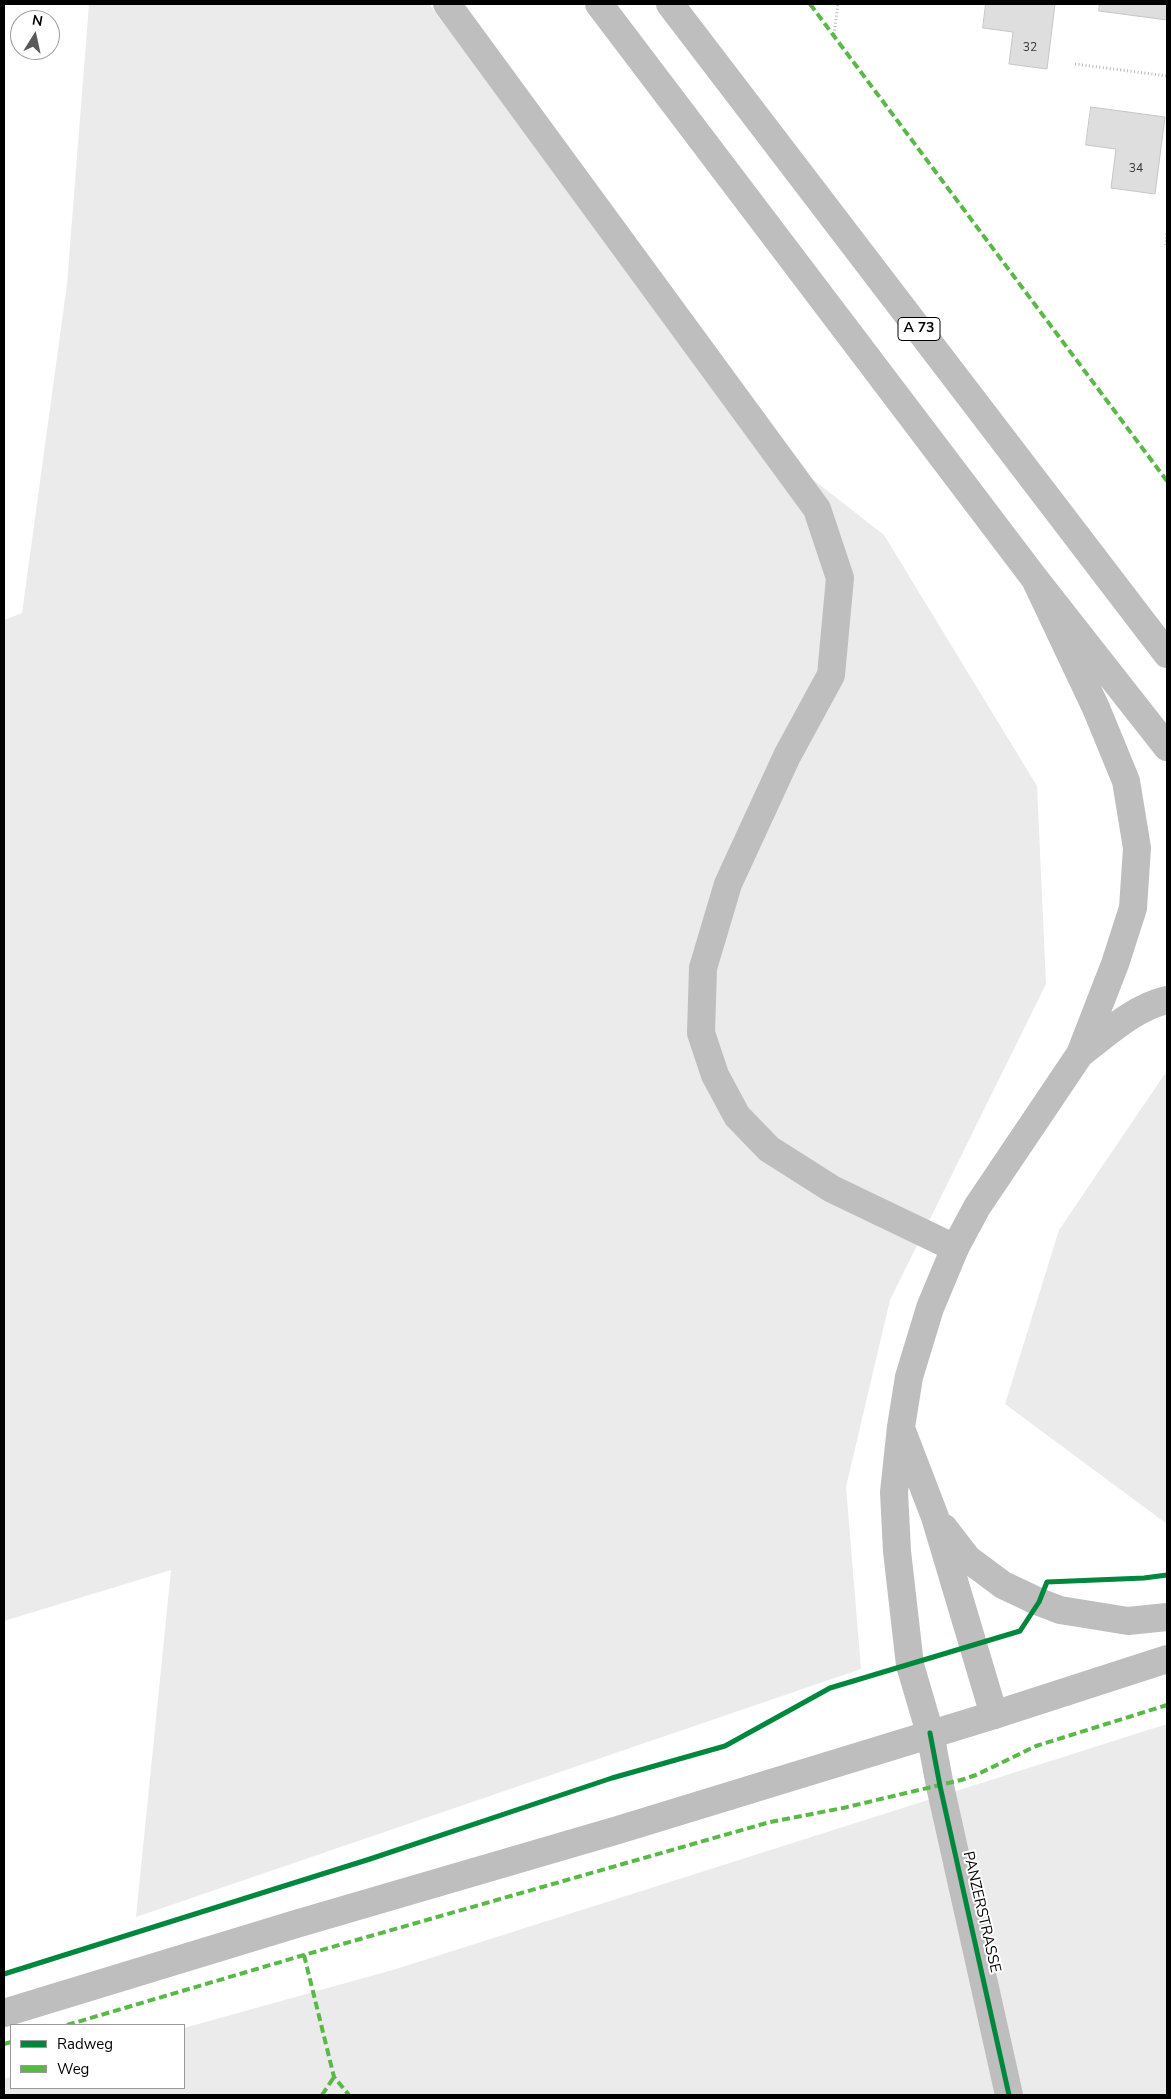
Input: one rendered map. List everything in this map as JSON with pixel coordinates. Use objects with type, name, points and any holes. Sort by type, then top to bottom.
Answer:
[{"type":"main road","points":[[447,4],[817,509],[840,578],[831,674],[788,756],[728,884],[703,968],[701,1033],[714,1075],[737,1116],[769,1149],[832,1189],[955,1248]]},
{"type":"main road","points":[[599,4],[1035,579],[1167,747]]},
{"type":"main road","name":"A 73","points":[[670,4],[1167,654]]},
{"type":"main road","points":[[1035,579],[1096,708],[1126,781],[1137,848],[1133,908],[1115,964],[1080,1054]]},
{"type":"main road","points":[[1080,1054],[1113,1028],[1154,1002],[1167,1000]]},
{"type":"main road","name":"PANZERSTRASSE","points":[[1009,2095],[930,1733],[910,1665],[897,1551],[894,1492],[901,1426],[909,1377],[930,1308],[955,1248],[977,1207],[1080,1054]]},
{"type":"main road","points":[[901,1426],[935,1517],[994,1715]]},
{"type":"main road","points":[[935,1517],[968,1559],[1003,1585],[1039,1602],[1060,1610],[1128,1621],[1167,1617]]},
{"type":"main road","points":[[4,2013],[296,1924],[618,1830],[930,1733],[994,1715],[1167,1659]]},
{"type":"path","points":[[834,34],[838,4]]},
{"type":"path","points":[[1075,64],[1167,76]]},
{"type":"path","points":[[1166,245],[1167,233]]},
{"type":"shaded area","points":[[89,4],[429,4],[756,435],[884,535],[1037,786],[1046,984],[890,1300],[846,1487],[861,1669],[136,1917],[171,1570],[4,1621],[4,620],[22,613],[67,284]]},
{"type":"shaded area","points":[[1167,1073],[1167,1524],[1005,1404],[1059,1230]]},
{"type":"shaded area","points":[[1167,1724],[1167,2095],[4,2095],[4,2079],[10,2077],[10,2089],[185,2089],[185,2028],[396,1969]]},
{"type":"building","points":[[986,4],[1055,4],[1047,69],[1009,64],[1013,32],[983,28]]},
{"type":"building","points":[[1100,4],[1167,4],[1167,20],[1099,11]]},
{"type":"building","points":[[1091,107],[1165,117],[1155,194],[1111,188],[1116,149],[1086,145]]},
{"type":"marked path","points":[[810,4],[1167,481]]},
{"type":"marked path","points":[[70,2024],[770,1822],[843,1808],[961,1780],[976,1775],[1036,1746],[1167,1705]]},
{"type":"marked path","points":[[304,1955],[334,2077],[349,2095]]},
{"type":"marked path","points":[[4,2044],[10,2042]]},
{"type":"marked path","points":[[322,2095],[334,2077]]},
{"type":"cycle path","points":[[4,1974],[370,1859],[612,1778],[725,1746],[830,1688],[1020,1631],[1039,1602],[1047,1582],[1144,1578],[1167,1575]]},
{"type":"cycle path","points":[[930,1733],[940,1786],[1009,2095]]}]
